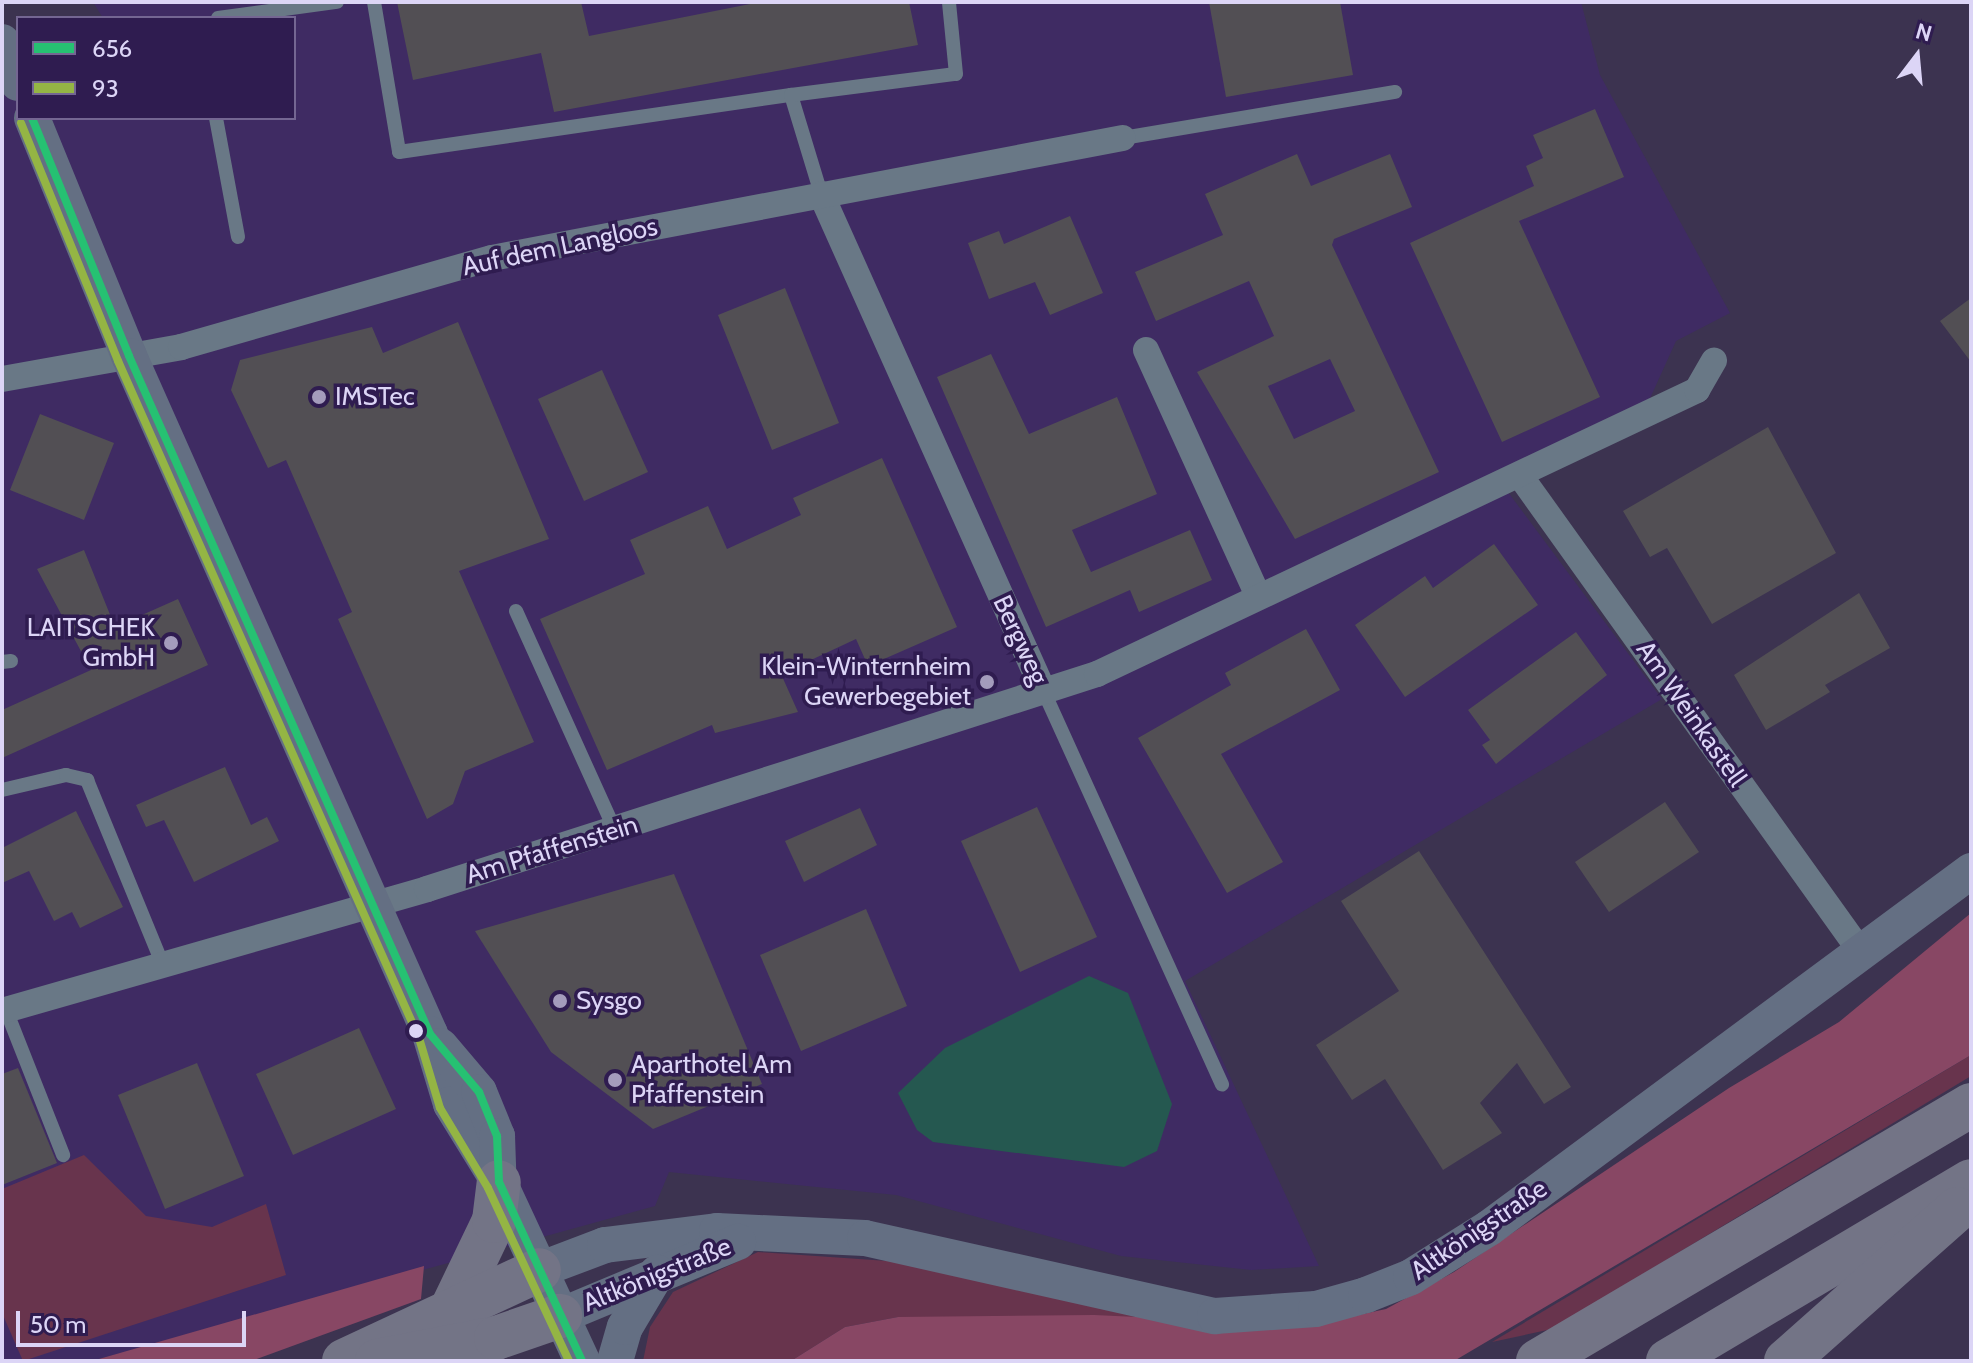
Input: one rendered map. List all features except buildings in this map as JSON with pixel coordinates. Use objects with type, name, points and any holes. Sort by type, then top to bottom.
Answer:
[{"type":"highway","points":[[1538,1361],[1971,1105]]},
{"type":"highway","points":[[1668,1361],[1971,1181]]},
{"type":"highway","points":[[454,1304],[494,1221],[499,1182]]},
{"type":"highway","points":[[1786,1361],[1893,1273],[1971,1196]]},
{"type":"highway","points":[[344,1361],[454,1304],[539,1270]]},
{"type":"highway","points":[[377,1361],[496,1338],[560,1316]]},
{"type":"street","points":[[2,42],[16,78]]},
{"type":"street","points":[[33,120],[129,356],[430,1034],[451,1104],[499,1182],[582,1361]]},
{"type":"street","name":"Auf dem Langloos","points":[[2,379],[129,356],[492,258],[1123,138]]},
{"type":"street","name":"Bergweg","points":[[821,194],[1044,692]]},
{"type":"street","points":[[1146,350],[1258,596],[1521,477],[1697,390],[1714,361]]},
{"type":"street","name":"Am Weinkastell","points":[[1521,477],[1861,952]]},
{"type":"street","name":"Am Pfaffenstein","points":[[4,1011],[615,830],[1044,692],[1097,674],[1258,596]]},
{"type":"street","name":"Altkönigstraße","points":[[539,1270],[634,1239],[717,1231],[755,1237],[865,1238],[1187,1312],[1261,1316],[1316,1309],[1378,1291],[1452,1254],[1971,871]]},
{"type":"street","name":"Altkönigstraße","points":[[560,1316],[657,1273],[755,1237]]},
{"type":"street","points":[[615,1361],[625,1327],[657,1273]]},
{"type":"lane","points":[[233,16],[337,2]]},
{"type":"lane","points":[[374,2],[399,152],[956,74],[949,2]]},
{"type":"lane","points":[[1123,138],[1395,92]]},
{"type":"lane","points":[[791,95],[821,194]]},
{"type":"lane","points":[[216,120],[238,237]]},
{"type":"lane","points":[[516,611],[615,830]]},
{"type":"lane","name":"Bergweg","points":[[1044,692],[1222,1084]]},
{"type":"lane","points":[[2,790],[66,775],[87,780],[162,963]]},
{"type":"lane","points":[[4,1011],[63,1155]]},
{"type":"shaded area","points":[[93,2],[1581,2],[1600,75],[1730,313],[1676,341],[1647,405],[1496,476],[1662,699],[1185,981],[1319,1266],[1251,1270],[1121,1256],[896,1195],[669,1172],[655,1206],[92,1361],[2,1361],[2,94],[16,90],[16,120],[296,120],[296,16],[102,16]]},
{"type":"shaded area","points":[[1971,913],[1971,1055],[1454,1361],[791,1361],[845,1327],[898,1317],[1094,1315],[1312,1325],[1386,1309],[1454,1272],[1729,1088],[1839,1022]]},
{"type":"shaded area","points":[[1089,976],[1128,993],[1172,1104],[1157,1151],[1124,1167],[933,1142],[917,1130],[898,1093],[945,1048]]},
{"type":"shaded area","points":[[1971,1055],[1971,1076],[1552,1329],[1492,1342]]},
{"type":"shaded area","points":[[84,1155],[146,1216],[212,1227],[266,1204],[286,1275],[23,1361],[2,1313],[2,1189]]},
{"type":"shaded area","points":[[758,1252],[902,1262],[1151,1319],[898,1317],[845,1327],[791,1361],[643,1361],[650,1327],[673,1292]]},
{"type":"shaded area","points":[[424,1266],[421,1299],[251,1361],[92,1361]]},
{"type":"transit line","name":"656","points":[[33,120],[129,356],[430,1034],[479,1092],[497,1136],[499,1182],[582,1361]]},
{"type":"transit line","name":"93","points":[[21,123],[118,361],[419,1038],[440,1108],[488,1188],[569,1361]]},
{"type":"place","name":"IMSTec","points":[[319,397]]},
{"type":"place","name":"LAITSCHEK GmbH","points":[[171,643]]},
{"type":"place","name":"Klein-Winternheim Gewerbegebiet","points":[[987,682]]},
{"type":"place","name":"Sysgo","points":[[560,1001]]},
{"type":"place","name":"Aparthotel Am Pfaffenstein","points":[[615,1080]]}]
